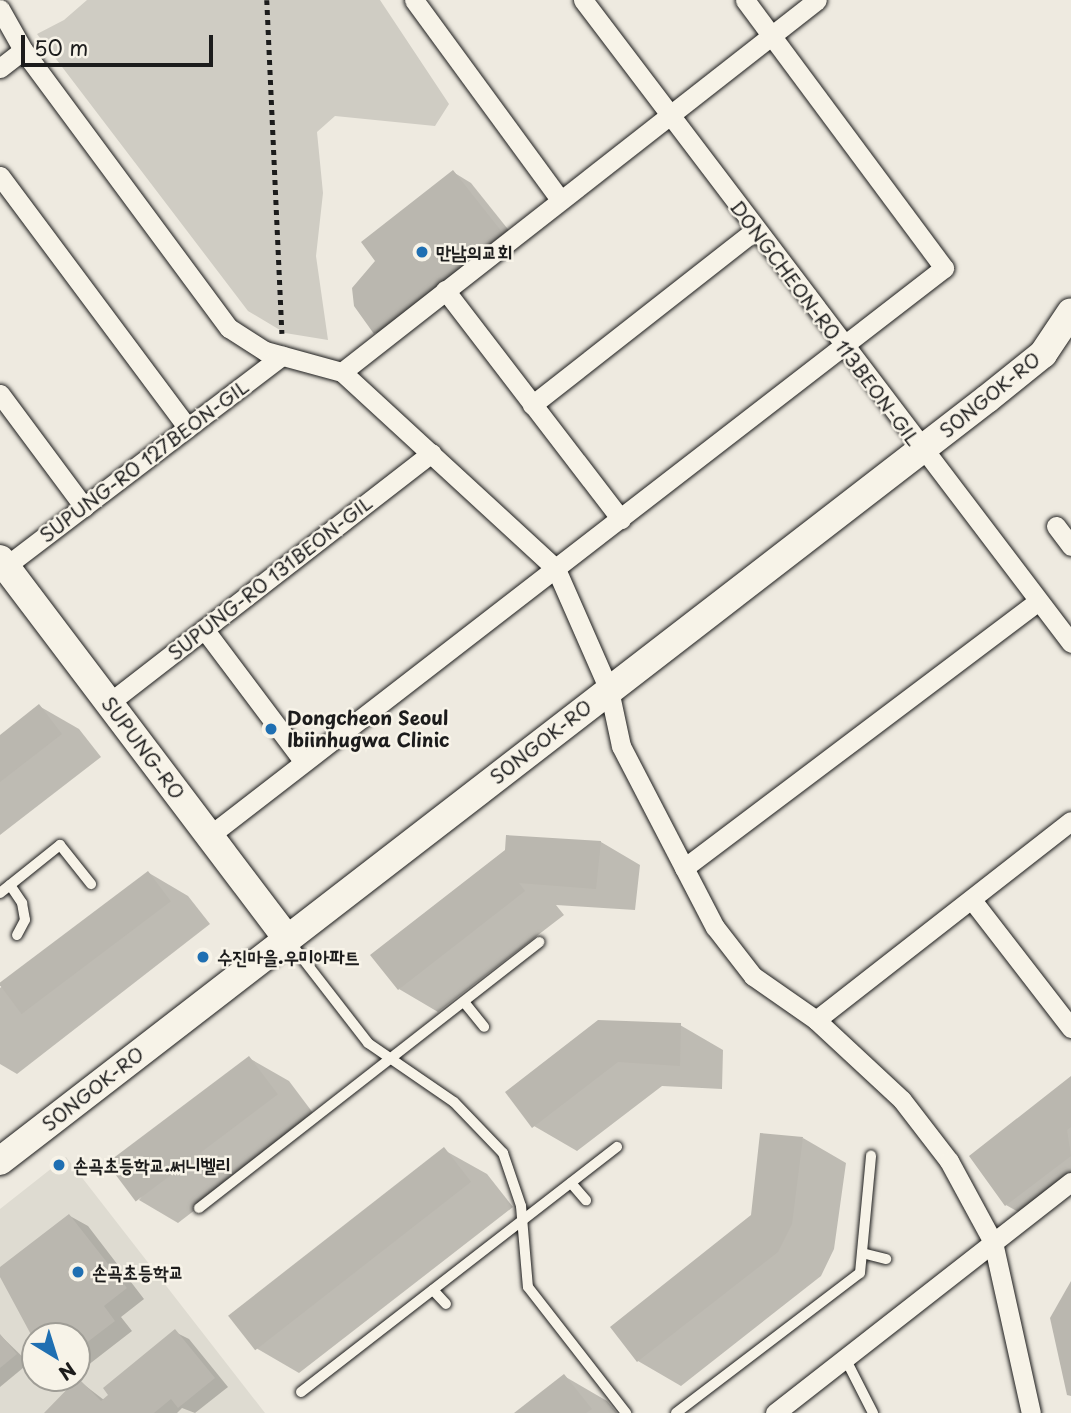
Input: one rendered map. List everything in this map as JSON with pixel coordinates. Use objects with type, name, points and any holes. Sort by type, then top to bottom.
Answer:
[{"type":"street","points":[[414,0],[559,198]]},
{"type":"street","name":"DONGCHEON-RO 113BEON-GIL","points":[[583,0],[920,450],[1038,601],[1064,620],[1071,643]]},
{"type":"street","points":[[209,835],[944,268],[745,0]]},
{"type":"street","points":[[342,372],[559,198],[817,0]]},
{"type":"street","points":[[0,9],[23,50],[229,328],[282,356],[342,372],[556,569],[609,690],[621,746],[715,927],[753,975],[816,1020],[902,1100],[949,1161],[993,1242],[1031,1413]]},
{"type":"street","points":[[0,68],[23,50]]},
{"type":"street","points":[[0,176],[188,428]]},
{"type":"street","points":[[532,405],[755,230]]},
{"type":"street","points":[[444,290],[621,519]]},
{"type":"street","name":"SONGOK-RO","points":[[0,1161],[286,937],[1043,354],[1071,312]]},
{"type":"street","name":"SUPUNG-RO 127BEON-GIL","points":[[3,563],[84,507],[282,356]]},
{"type":"street","points":[[0,394],[84,507]]},
{"type":"street","name":"SUPUNG-RO 131BEON-GIL","points":[[109,703],[430,453]]},
{"type":"street","points":[[1055,526],[1071,546]]},
{"type":"street","name":"SUPUNG-RO","points":[[3,563],[286,937]]},
{"type":"street","points":[[684,868],[1038,601]]},
{"type":"street","points":[[204,629],[304,762]]},
{"type":"street","points":[[816,1020],[1071,821]]},
{"type":"street","points":[[972,900],[1071,1028]]},
{"type":"street","points":[[775,1413],[1071,1182]]},
{"type":"lane","points":[[0,893],[60,845],[91,884]]},
{"type":"lane","points":[[10,885],[22,903],[25,920],[17,936]]},
{"type":"lane","points":[[286,937],[368,1043],[454,1102],[486,1131],[503,1153],[523,1221],[524,1272],[528,1287],[626,1413]]},
{"type":"lane","points":[[199,1208],[539,942]]},
{"type":"lane","points":[[464,1002],[484,1027]]},
{"type":"lane","points":[[301,1392],[617,1147]]},
{"type":"lane","points":[[676,1413],[860,1273],[871,1156]]},
{"type":"lane","points":[[571,1183],[586,1200]]},
{"type":"lane","points":[[862,1253],[886,1259]]},
{"type":"lane","points":[[433,1290],[446,1304]]},
{"type":"lane","points":[[845,1358],[873,1413]]},
{"type":"path","points":[[267,0],[282,356]]},
{"type":"shaded area","points":[[87,0],[380,0],[449,104],[435,126],[335,116],[317,132],[323,193],[316,256],[328,340],[285,333],[248,311],[37,34],[64,20]]},
{"type":"shaded area","name":"손곡초등학교","points":[[66,1157],[265,1413],[0,1413],[0,1209]]},
{"type":"building","name":"만남의교회","points":[[453,170],[502,232],[374,334],[354,306],[352,288],[375,261],[361,242]]},
{"type":"building","points":[[39,704],[62,734],[0,782],[0,735]]},
{"type":"building","points":[[506,835],[601,841],[596,889],[519,883],[525,891],[398,990],[370,955],[505,850]]},
{"type":"building","points":[[148,871],[171,901],[22,1014],[0,983]]},
{"type":"building","points":[[598,1020],[681,1023],[680,1066],[618,1062],[532,1128],[505,1092]]},
{"type":"building","points":[[249,1056],[278,1094],[136,1201],[107,1163]]},
{"type":"building","points":[[1071,1076],[1071,1127],[1067,1130],[1071,1156],[1005,1206],[969,1156]]},
{"type":"building","points":[[760,1133],[803,1137],[792,1224],[778,1252],[637,1362],[610,1327],[751,1215]]},
{"type":"building","points":[[444,1147],[471,1182],[255,1350],[228,1316]]},
{"type":"building","points":[[69,1214],[127,1288],[104,1306],[115,1321],[91,1339],[91,1322],[24,1322],[0,1277],[0,1267]]},
{"type":"building","points":[[1071,1281],[1071,1396],[1067,1395],[1050,1318]]},
{"type":"building","points":[[175,1329],[215,1378],[178,1408],[171,1399],[154,1413],[44,1413],[64,1392],[91,1391],[101,1401],[108,1395],[103,1388]]},
{"type":"building","points":[[0,1334],[17,1354],[0,1368]]},
{"type":"building","points":[[564,1374],[592,1409],[586,1413],[514,1413]]},
{"type":"place","name":"만남의교회","points":[[422,252]]},
{"type":"place","name":"Dongcheon Seoul Ibiinhugwa Clinic","points":[[271,729]]},
{"type":"place","name":"수진마을.우미아파트","points":[[203,957]]},
{"type":"place","name":"손곡초등학교.써니벨리","points":[[59,1165]]},
{"type":"place","name":"손곡초등학교","points":[[78,1272]]}]
